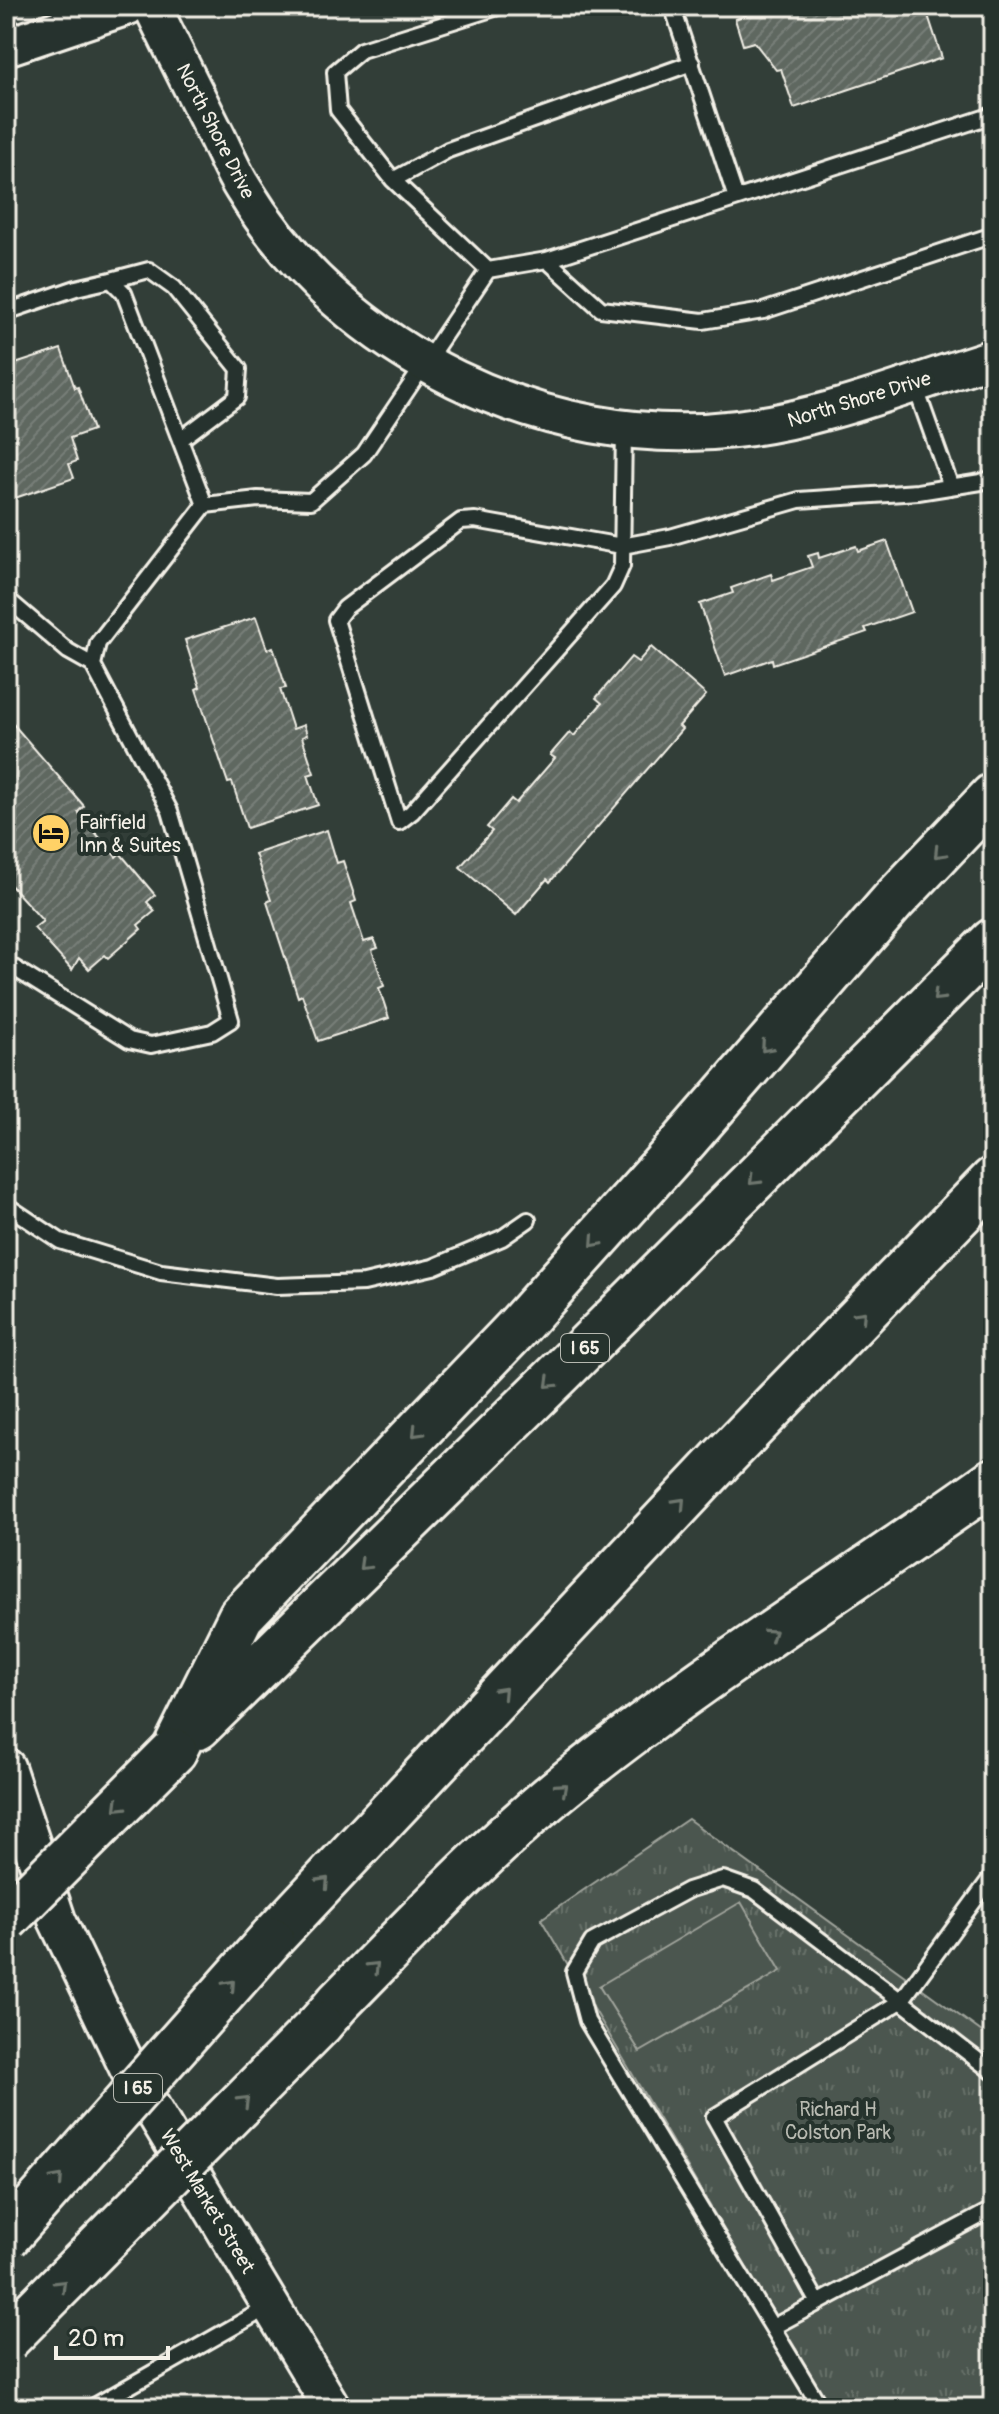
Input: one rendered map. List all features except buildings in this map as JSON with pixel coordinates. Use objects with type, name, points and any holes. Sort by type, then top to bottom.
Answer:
[{"type":"highway","points":[[174,1751],[241,1616],[516,1329],[893,901],[993,796]]},
{"type":"highway","name":"I 65","points":[[6,1919],[993,941]]},
{"type":"highway","name":"I 65","points":[[6,2238],[271,1939],[722,1459],[993,1180]]},
{"type":"highway","points":[[6,2340],[476,1865],[568,1782],[664,1708],[993,1481]]},
{"type":"street","points":[[6,47],[78,14],[128,6]]},
{"type":"street","name":"North Shore Drive","points":[[152,6],[243,190],[271,228],[301,265],[335,298],[372,328],[453,378],[508,401],[589,423],[686,432],[781,423],[828,412],[993,358]]},
{"type":"street","name":"West Market Street","points":[[6,1767],[57,1920],[128,2068],[332,2408]]},
{"type":"lane","points":[[488,270],[393,180],[338,110],[335,72],[361,50],[501,6]]},
{"type":"lane","points":[[672,6],[736,198]]},
{"type":"lane","points":[[393,180],[448,150],[692,63]]},
{"type":"lane","points":[[93,665],[98,643],[205,505],[258,499],[311,501],[364,454],[488,270],[547,260],[993,115]]},
{"type":"lane","points":[[547,260],[601,309],[703,321],[763,311],[993,235]]},
{"type":"lane","points":[[6,312],[76,288],[149,270],[174,288],[239,369],[237,397],[180,440]]},
{"type":"lane","points":[[111,280],[124,293],[205,505]]},
{"type":"lane","points":[[914,383],[951,487]]},
{"type":"lane","points":[[624,428],[622,546],[622,566],[613,586],[412,812],[399,822],[336,620],[345,608],[461,521],[475,520],[622,546],[670,537],[799,500],[918,492],[993,478]]},
{"type":"lane","points":[[6,598],[68,651],[93,665],[170,811],[231,1020],[212,1032],[151,1045],[129,1040],[6,963]]},
{"type":"lane","points":[[6,1205],[60,1241],[161,1272],[277,1286],[364,1283],[433,1267],[502,1238],[528,1220]]},
{"type":"lane","points":[[818,2303],[714,2117],[901,2001],[993,1875]]},
{"type":"lane","points":[[821,2408],[587,2021],[574,1972],[592,1942],[688,1890],[723,1879],[754,1890],[993,2072]]},
{"type":"lane","points":[[773,2327],[993,2209]]},
{"type":"lane","points":[[91,2408],[270,2306]]},
{"type":"green space","name":"Richard H Colston Park","points":[[688,1819],[993,2040],[993,2408],[829,2408],[541,1919]]},
{"type":"green space","points":[[741,1902],[781,1971],[640,2052],[599,1986]]},
{"type":"place","name":"Fairfield Inn & Suites","points":[[51,833]]}]
